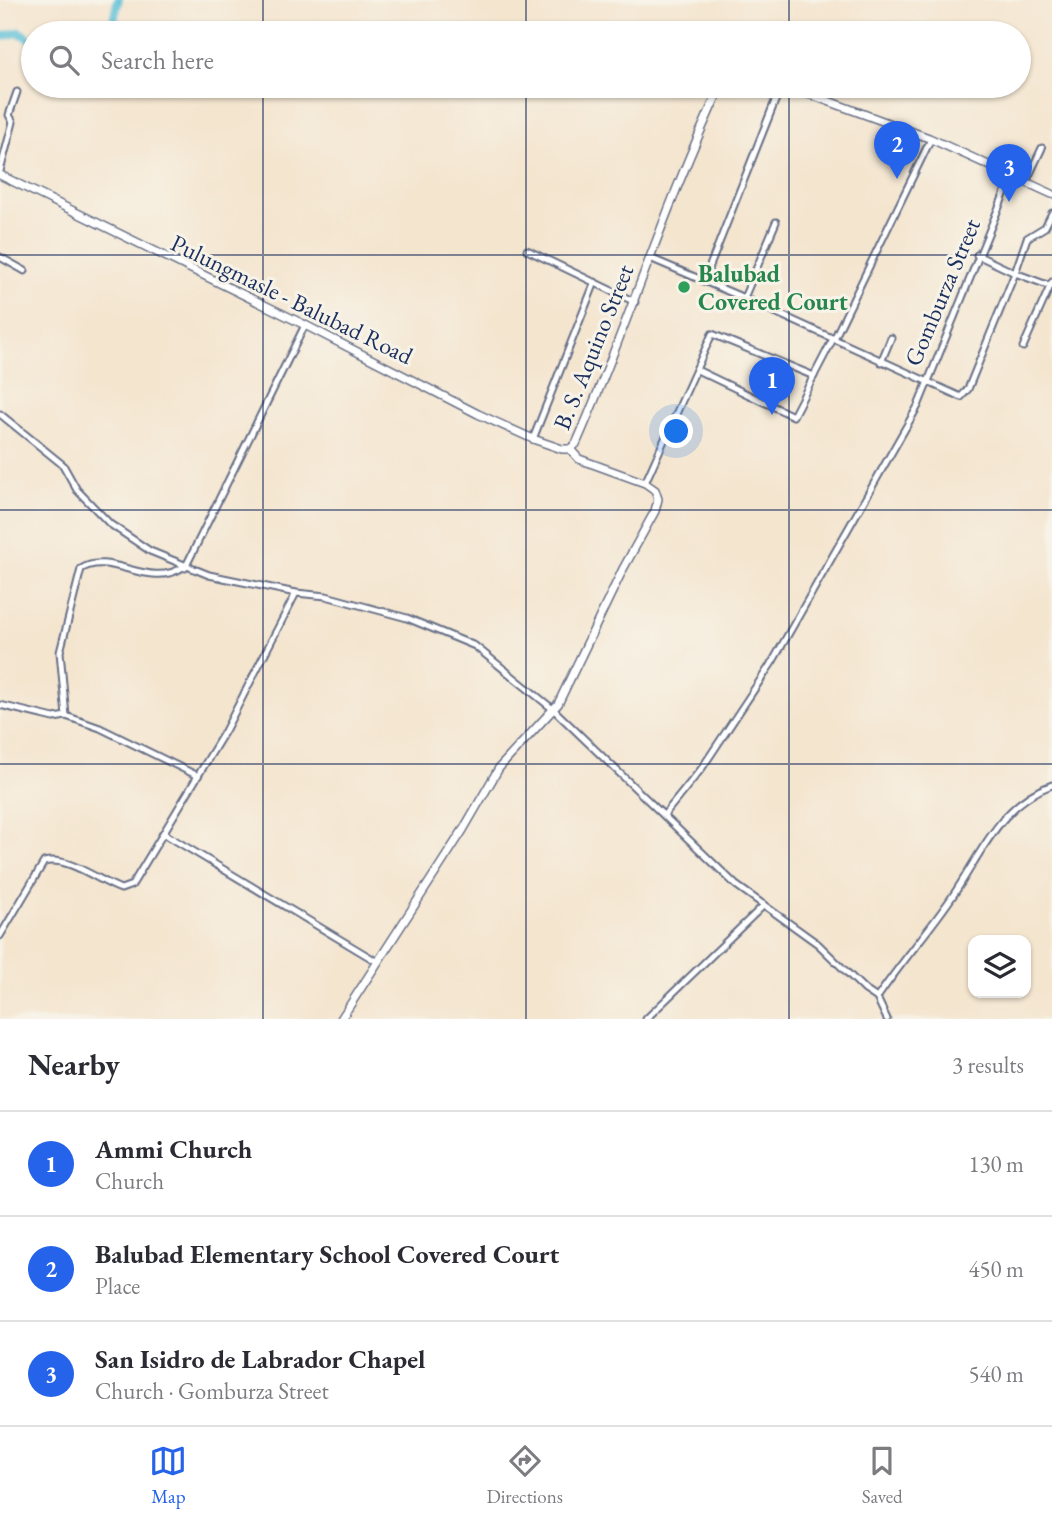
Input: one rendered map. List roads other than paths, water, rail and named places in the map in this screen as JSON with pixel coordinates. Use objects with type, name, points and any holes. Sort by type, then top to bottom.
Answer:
[{"type":"street","points":[[0,174],[13,122],[9,115],[18,92]]},
{"type":"street","name":"B. S. Aquino Street","points":[[570,449],[582,432],[716,98]]},
{"type":"street","points":[[704,281],[776,98]]},
{"type":"street","points":[[820,98],[932,139],[1052,194]]},
{"type":"street","points":[[697,370],[793,415],[834,339],[932,139]]},
{"type":"street","points":[[1026,182],[1042,148]]},
{"type":"street","name":"Pulungmasle - Balubad Road","points":[[0,174],[478,414],[533,439],[570,449],[579,459],[645,483]]},
{"type":"street","name":"Gomburza Street","points":[[650,258],[926,382],[1012,175]]},
{"type":"street","points":[[664,816],[702,768],[790,634],[894,444],[918,406],[926,382],[961,397],[968,389],[1027,237],[1045,227],[1052,213]]},
{"type":"street","points":[[744,298],[776,222]]},
{"type":"street","points":[[527,250],[635,302]]},
{"type":"street","points":[[977,255],[1015,273],[1051,284],[1023,347]]},
{"type":"street","points":[[0,257],[25,271]]},
{"type":"street","points":[[533,439],[595,282]]},
{"type":"street","points":[[66,716],[60,652],[81,569],[88,565],[107,565],[142,573],[168,575],[184,567],[305,325]]},
{"type":"street","points":[[341,1019],[463,830],[499,768],[519,742],[554,710],[623,569],[655,511],[658,499],[655,490],[645,483],[712,334],[814,376]]},
{"type":"street","points":[[881,362],[891,338]]},
{"type":"street","points":[[0,414],[63,465],[77,490],[110,524],[150,551],[184,567],[296,593],[344,600],[407,618],[475,646],[554,710],[736,885],[818,944],[865,990],[877,998],[887,1019]]},
{"type":"street","points":[[0,936],[44,863],[52,860],[66,864],[124,889],[136,881],[248,689],[296,593]]},
{"type":"street","points":[[0,705],[54,718],[66,716],[114,733],[198,776]]},
{"type":"street","points":[[877,998],[954,894],[998,823],[1035,791],[1052,786]]},
{"type":"street","points":[[163,834],[376,961]]},
{"type":"street","points":[[646,1019],[764,905]]},
{"type":"waterway","points":[[114,21],[118,0]]},
{"type":"waterway","points":[[0,37],[21,33]]},
{"type":"place","name":"Balubad Elementary School Covered Court","points":[[897,179]]},
{"type":"place","name":"San Isidro de Labrador Chapel","points":[[1009,202]]},
{"type":"place","name":"Balubad Covered Court","points":[[684,287]]},
{"type":"place","name":"Ammi Church","points":[[772,415]]}]
